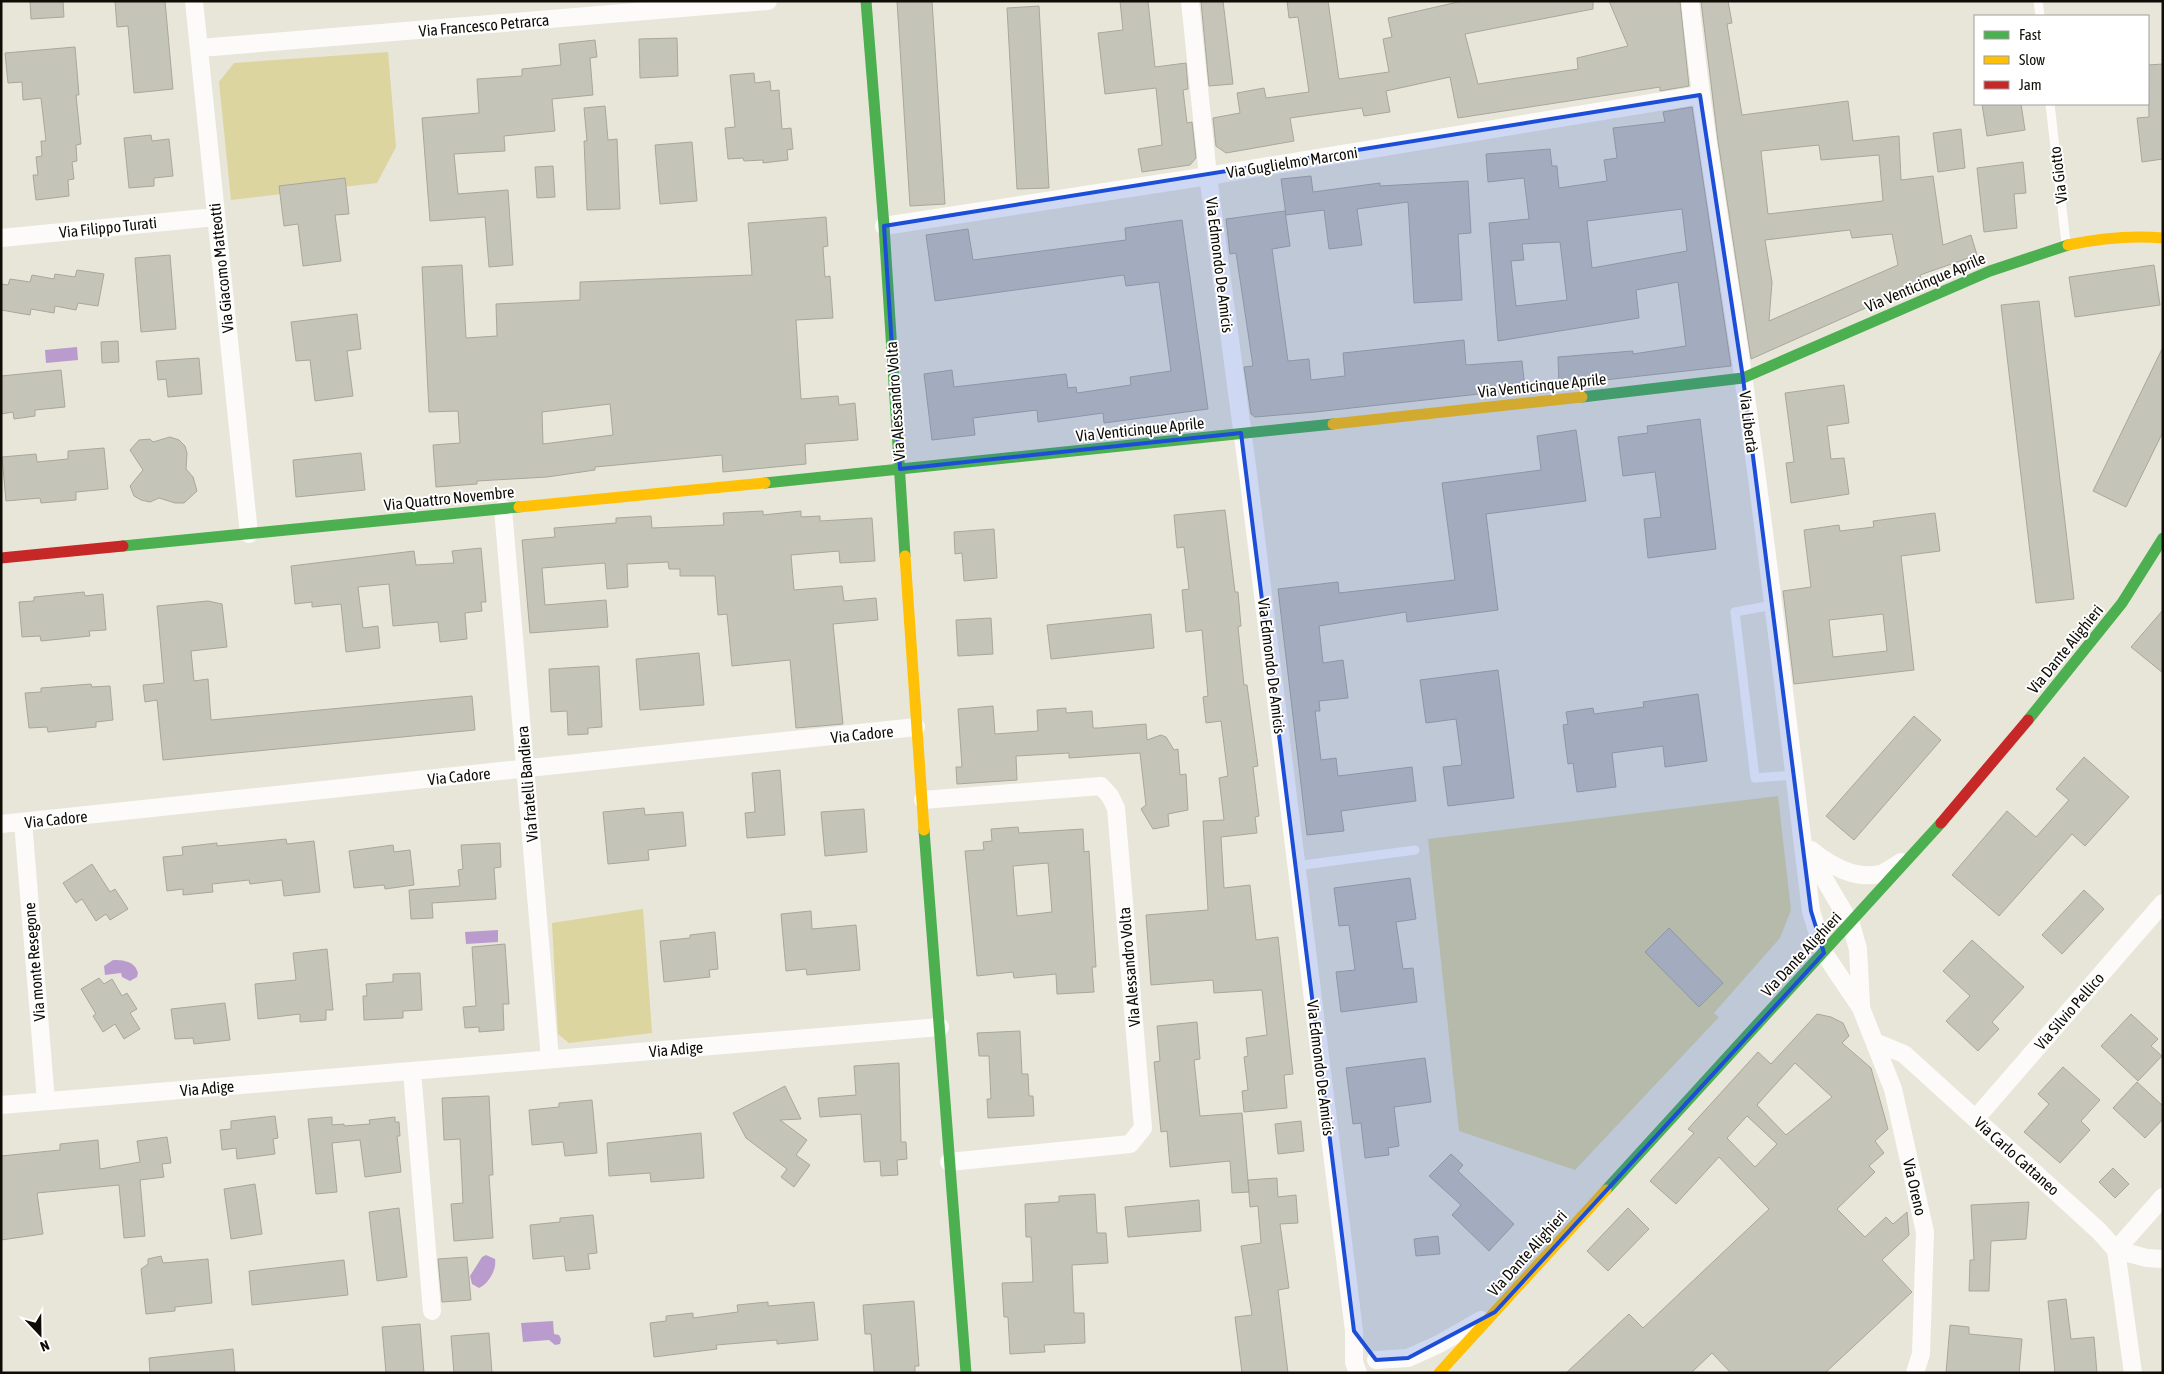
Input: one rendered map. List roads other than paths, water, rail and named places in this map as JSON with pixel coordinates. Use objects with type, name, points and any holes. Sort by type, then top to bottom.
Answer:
[{"type":"street","name":"Via Giacomo Matteotti","points":[[194,1],[249,534]]},
{"type":"street","name":"Via Francesco Petrarca","points":[[200,48],[681,5],[768,1]]},
{"type":"street","name":"Via Alessandro Volta","points":[[866,1],[884,226],[916,728],[966,1373]]},
{"type":"street","name":"Via Edmondo De Amicis","points":[[1190,1],[1208,176],[1354,1331],[1354,1362],[1358,1373]]},
{"type":"street","name":"Via Libertà","points":[[1690,1],[1700,96],[1711,158],[1743,378],[1812,910],[1824,953]]},
{"type":"street","name":"Via Guglielmo Marconi","points":[[884,226],[1208,176],[1700,96]]},
{"type":"street","name":"Via Filippo Turati","points":[[1,238],[215,217]]},
{"type":"street","name":"Via Venticinque Aprile","points":[[900,469],[1014,459],[1723,382],[1743,378],[1950,287],[2066,246],[2110,237],[2144,234],[2163,238]]},
{"type":"street","name":"Via Quattro Novembre","points":[[1,558],[900,469]]},
{"type":"street","name":"Via fratelli Bandiera","points":[[502,508],[550,1059]]},
{"type":"street","name":"Via Dante Alighieri","points":[[1439,1373],[1851,924],[2006,748],[2110,620],[2163,538]]},
{"type":"street","name":"Via Cadore","points":[[1,824],[916,728]]},
{"type":"street","name":"Via Alessandro Volta","points":[[923,800],[1101,786],[1110,796],[1116,808],[1144,1128],[1130,1144],[949,1162]]},
{"type":"street","name":"Via monte Resegone","points":[[23,822],[46,1102]]},
{"type":"street","name":"Via Libertà","points":[[1803,844],[1851,924]]},
{"type":"street","points":[[1803,844],[1828,864],[1859,874],[1880,874],[1910,857]]},
{"type":"street","name":"Via Silvio Pellico","points":[[1976,1118],[2163,903]]},
{"type":"street","name":"Via Oreno","points":[[1851,924],[1858,949],[1861,1008]]},
{"type":"street","name":"Via Oreno","points":[[1824,953],[1861,1008],[1893,1089],[1925,1232],[1920,1354],[1915,1373]]},
{"type":"street","name":"Via Adige","points":[[1,1105],[940,1027]]},
{"type":"street","name":"Via Carlo Cattaneo","points":[[1875,1042],[1904,1054],[2099,1231],[2116,1250]]},
{"type":"street","points":[[412,1071],[432,1311]]},
{"type":"street","points":[[2133,1373],[2116,1250],[2163,1197]]},
{"type":"street","points":[[2116,1250],[2147,1258],[2163,1259]]},
{"type":"street","points":[[1354,1331],[1380,1366],[1408,1358],[1438,1344],[1495,1312]]},
{"type":"lane","points":[[2038,1],[2040,15]]},
{"type":"lane","name":"Via Giotto","points":[[2050,105],[2066,246]]},
{"type":"lane","points":[[1773,605],[1735,612],[1755,778],[1794,775]]},
{"type":"lane","points":[[1296,866],[1415,850]]}]
